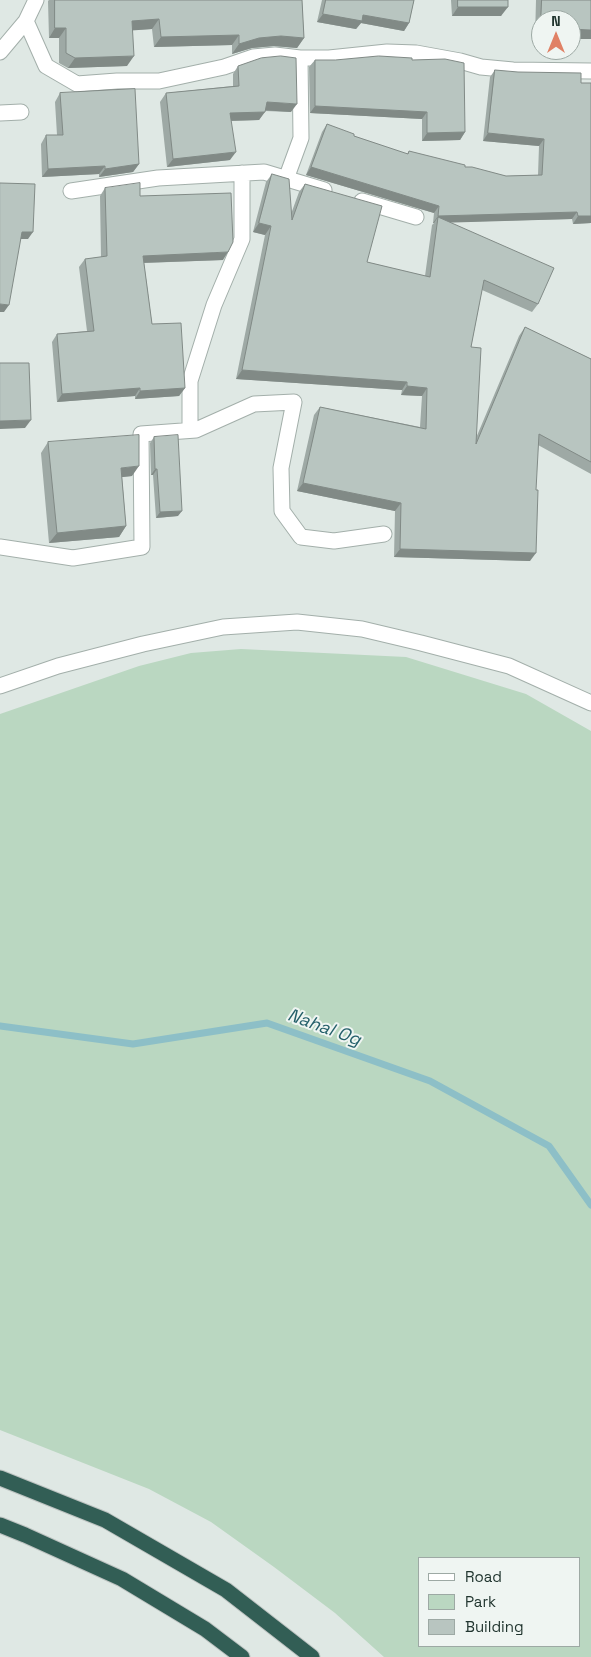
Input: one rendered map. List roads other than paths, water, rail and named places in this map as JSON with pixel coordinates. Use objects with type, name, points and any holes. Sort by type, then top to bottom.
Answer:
[{"type":"highway","points":[[0,1478],[105,1520],[226,1590],[312,1657]]},
{"type":"highway","points":[[0,1525],[25,1534],[122,1579],[205,1629],[242,1657]]},
{"type":"street","points":[[0,52],[26,21],[36,0]]},
{"type":"street","points":[[26,21],[46,66],[77,84],[159,82],[224,67],[254,57],[275,55],[300,58],[353,57],[387,52],[416,53],[482,67],[513,70],[591,71]]},
{"type":"street","points":[[286,179],[300,138],[300,58]]},
{"type":"street","points":[[0,113],[21,112]]},
{"type":"street","points":[[71,191],[158,178],[264,172],[416,217]]},
{"type":"street","points":[[190,430],[190,381],[214,305],[242,239],[242,173]]},
{"type":"street","points":[[0,547],[74,558],[142,547],[142,434],[196,430],[254,404],[294,402],[281,468],[282,511],[302,537],[334,541],[384,534]]},
{"type":"street","points":[[0,686],[58,666],[143,644],[223,627],[297,622],[362,629],[421,642],[509,666],[591,703]]},
{"type":"waterway","name":"Nahal Og","points":[[0,1026],[133,1044],[267,1023],[430,1081],[549,1146],[591,1205]]}]
